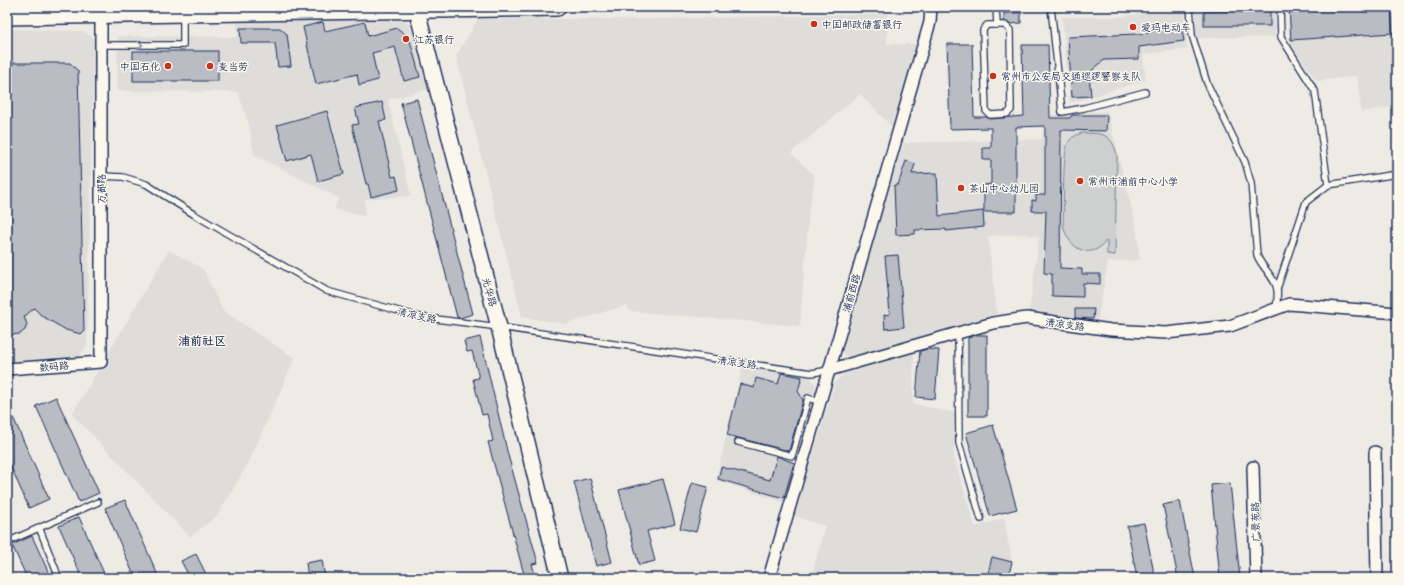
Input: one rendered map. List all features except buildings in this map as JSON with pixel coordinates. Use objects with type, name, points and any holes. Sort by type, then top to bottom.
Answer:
[{"type":"main road","points":[[7,16],[101,16],[416,8],[557,7]]},
{"type":"main road","name":"光华路","points":[[416,8],[499,327],[560,578]]},
{"type":"street","name":"浦前西路","points":[[769,578],[930,22],[931,7]]},
{"type":"street","name":"万都路","points":[[101,16],[101,362]]},
{"type":"street","name":"清凉支路","points":[[829,370],[993,323],[1027,318],[1111,330],[1166,333],[1230,326],[1289,304],[1397,313]]},
{"type":"street","name":"数码路","points":[[7,369],[101,362]]},
{"type":"street","points":[[1375,452],[1377,578]]},
{"type":"street","name":"广景苑路","points":[[1253,467],[1256,578]]},
{"type":"lane","points":[[996,7],[996,25]]},
{"type":"lane","points":[[1051,7],[1062,112],[1084,108],[1145,92]]},
{"type":"lane","points":[[1190,7],[1192,35],[1207,83],[1245,162],[1251,183],[1257,255],[1260,264],[1274,281],[1277,289]]},
{"type":"lane","points":[[1280,7],[1281,37],[1315,91],[1328,185]]},
{"type":"lane","points":[[101,45],[183,45],[183,14]]},
{"type":"lane","points":[[988,25],[996,25],[1005,25],[1010,30],[1011,110],[1007,114],[990,115],[986,110],[983,30],[988,25]]},
{"type":"lane","points":[[1276,309],[1277,289],[1306,202],[1328,185],[1397,174]]},
{"type":"lane","name":"清凉支路","points":[[101,176],[123,177],[146,184],[195,215],[327,291],[420,317],[499,327],[812,373],[829,370]]},
{"type":"lane","points":[[958,333],[959,443],[981,519]]},
{"type":"lane","points":[[738,442],[792,456],[808,398],[820,402]]},
{"type":"lane","points":[[7,542],[98,502]]},
{"type":"lane","points":[[40,527],[59,578]]},
{"type":"shaded area","points":[[1196,7],[1275,7],[1275,37],[1196,38]]},
{"type":"shaded area","points":[[1288,7],[1397,7],[1397,106],[1361,112],[1357,76],[1317,81],[1291,46]]},
{"type":"shaded area","points":[[1183,8],[1187,49],[1143,54],[1146,80],[1070,103],[1062,17],[1117,17]]},
{"type":"shaded area","points":[[887,14],[887,44],[917,44],[893,128],[860,94],[791,153],[815,176],[809,210],[800,326],[629,311],[627,305],[565,324],[522,317],[456,56],[478,19],[648,19]]},
{"type":"shaded area","points":[[401,20],[410,25],[428,89],[388,100],[411,196],[365,199],[365,216],[334,209],[339,198],[254,155],[249,125],[238,92],[117,91],[118,36],[238,37],[237,22]]},
{"type":"shaded area","points":[[7,29],[82,31],[94,38],[87,345],[78,358],[7,364]]},
{"type":"shaded area","points":[[1107,111],[1136,224],[1140,260],[1108,262],[1097,323],[1029,313],[1039,237],[1024,234],[988,236],[997,314],[850,358],[842,353],[869,251],[904,143],[1042,139],[1045,116]]},
{"type":"shaded area","points":[[1082,133],[1096,133],[1106,136],[1115,148],[1117,155],[1115,255],[1107,254],[1107,240],[1101,247],[1094,250],[1081,250],[1070,241],[1063,225],[1066,149],[1071,139]]},
{"type":"shaded area","points":[[169,250],[203,269],[223,311],[295,358],[249,462],[217,516],[190,537],[72,414]]},
{"type":"shaded area","points":[[914,350],[913,404],[956,413],[957,433],[953,454],[975,527],[1004,518],[1012,562],[1008,578],[811,578],[825,526],[794,516],[835,382],[844,374]]},
{"type":"shaded area","points":[[743,365],[810,376],[818,389],[786,503],[716,480]]},
{"type":"shaded area","points":[[1263,573],[1373,574],[1373,578],[1263,578]]},
{"type":"place","name":"中国邮政储蓄银行","points":[[814,24]]},
{"type":"place","name":"爱玛电动车","points":[[1133,27]]},
{"type":"place","name":"江苏银行","points":[[406,39]]},
{"type":"place","name":"中国石化","points":[[168,66]]},
{"type":"place","name":"麦当劳","points":[[210,66]]},
{"type":"place","name":"常州市公安局交通巡逻警察支队","points":[[993,76]]},
{"type":"place","name":"常州市浦前中心小学","points":[[1080,181]]},
{"type":"place","name":"茶山中心幼儿园","points":[[961,188]]},
{"type":"district","name":"浦前社区","points":[[202,341]]}]
